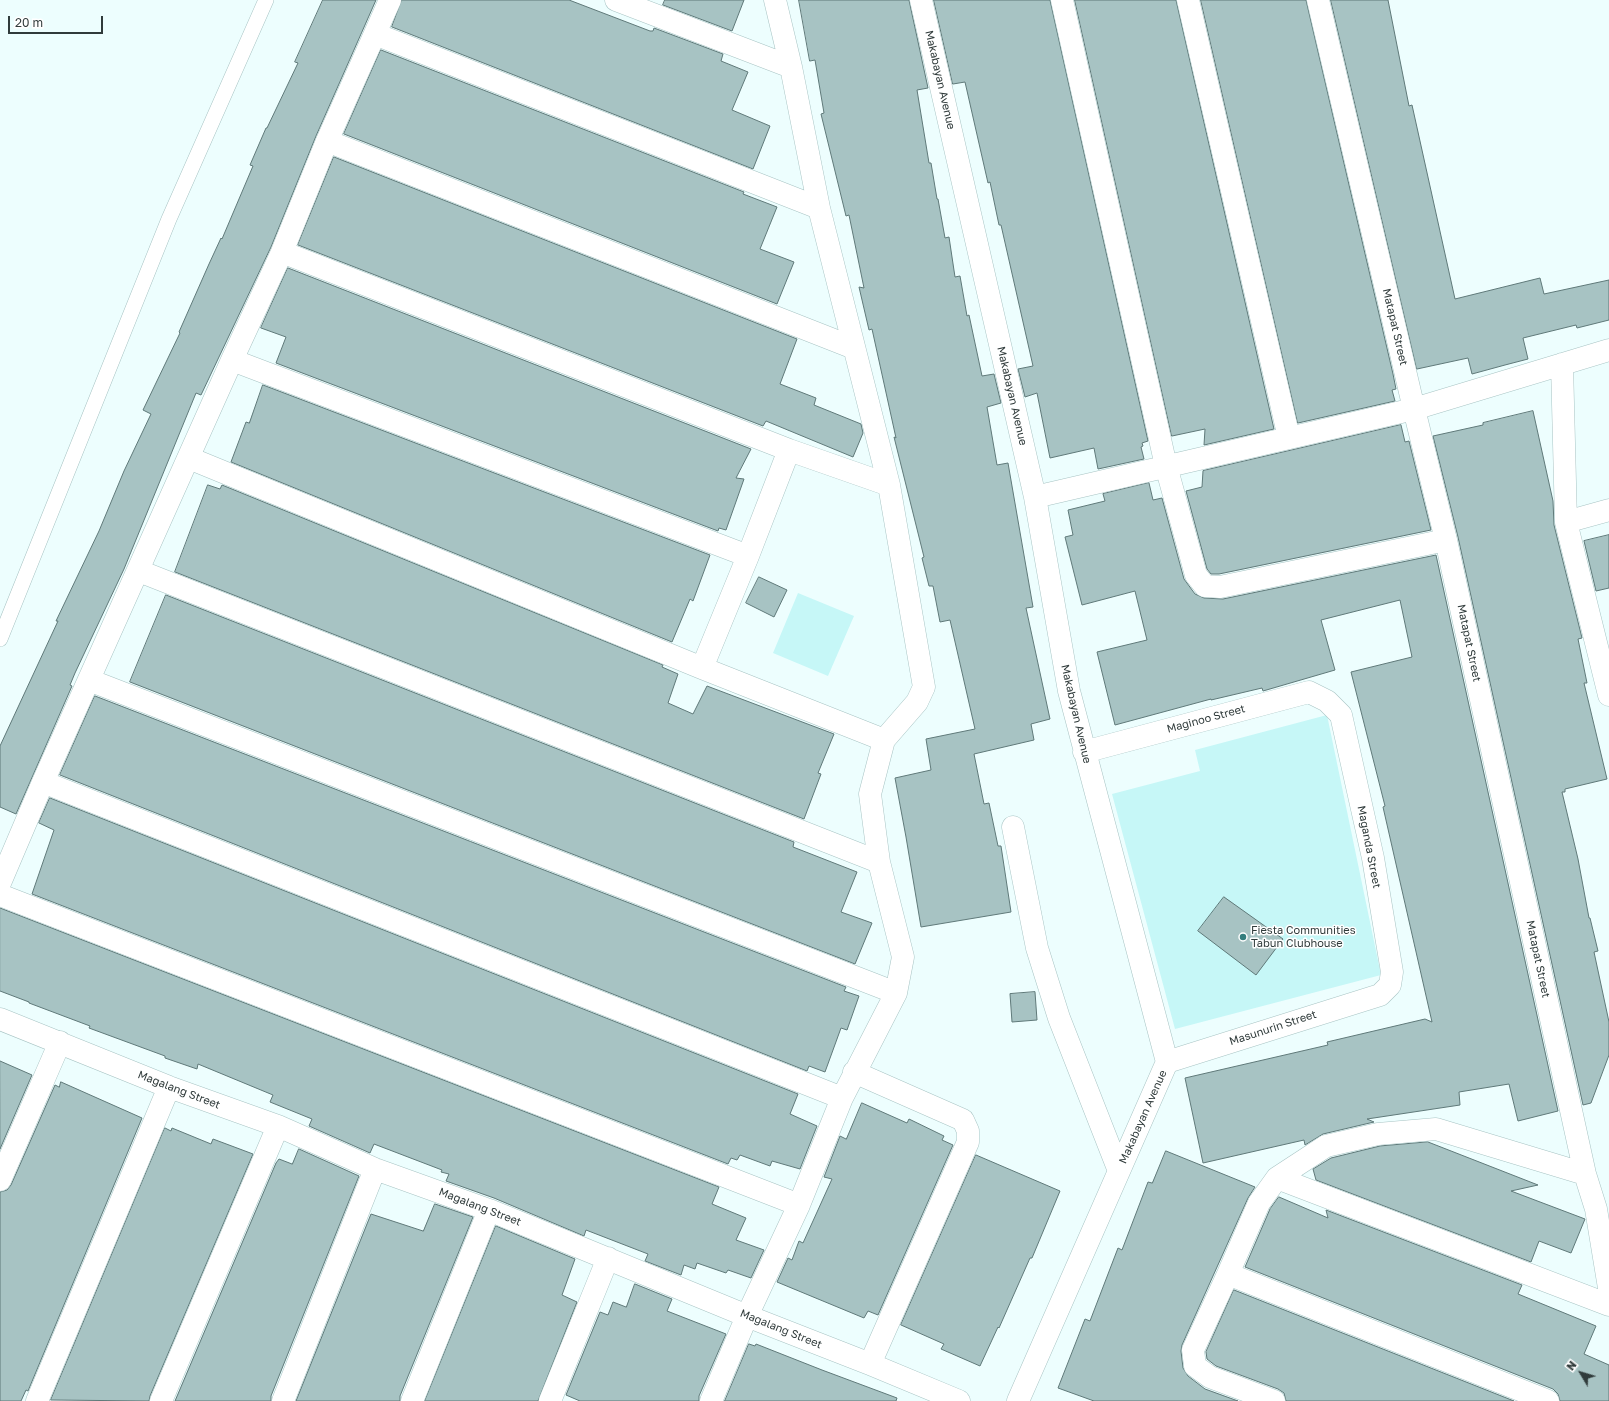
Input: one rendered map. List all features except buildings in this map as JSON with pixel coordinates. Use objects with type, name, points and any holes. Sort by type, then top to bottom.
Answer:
[{"type":"street","points":[[0,883],[43,782],[282,252],[328,141],[390,0]]},
{"type":"street","points":[[616,0],[791,67]]},
{"type":"street","points":[[711,1401],[746,1316],[799,1205],[842,1098],[896,992],[902,957],[879,862],[870,794],[884,740],[917,702],[924,687],[890,485],[819,208],[791,67],[775,0]]},
{"type":"street","name":"Makabayan Avenue","points":[[921,0],[1035,497],[1069,691],[1167,1062],[1018,1401]]},
{"type":"street","points":[[1062,0],[1166,466],[1196,575],[1205,586],[1220,587],[1446,540]]},
{"type":"street","points":[[1188,0],[1289,438]]},
{"type":"street","name":"Matapat Street","points":[[1318,0],[1446,540],[1585,1174],[1596,1209],[1609,1288]]},
{"type":"street","points":[[375,34],[819,208]]},
{"type":"street","points":[[328,141],[854,348]]},
{"type":"street","points":[[282,252],[789,450],[890,485]]},
{"type":"street","points":[[1035,497],[1414,409],[1609,350]]},
{"type":"street","points":[[232,360],[748,556]]},
{"type":"street","points":[[1562,364],[1566,522],[1609,695]]},
{"type":"street","points":[[702,668],[748,556],[789,450]]},
{"type":"street","points":[[189,458],[702,668],[884,740]]},
{"type":"street","points":[[1566,522],[1609,510]]},
{"type":"street","points":[[139,571],[879,862]]},
{"type":"street","points":[[90,680],[896,992]]},
{"type":"street","name":"Maginoo Street","points":[[1084,752],[1309,692],[1327,701]]},
{"type":"street","name":"Maganda Street","points":[[1327,701],[1341,715],[1373,858],[1392,972],[1390,985],[1380,995]]},
{"type":"street","points":[[43,782],[842,1098]]},
{"type":"street","points":[[1013,826],[1037,948],[1059,1018],[1119,1171]]},
{"type":"street","points":[[0,895],[799,1205]]},
{"type":"street","name":"Masunurin Street","points":[[1167,1062],[1380,995]]},
{"type":"street","name":"Magalang Street","points":[[0,1019],[169,1087],[278,1126],[375,1169],[489,1210],[746,1316],[870,1364],[959,1401]]},
{"type":"street","points":[[0,1180],[60,1042]]},
{"type":"street","points":[[854,1072],[963,1120],[968,1131],[968,1142],[870,1364]]},
{"type":"street","points":[[36,1401],[169,1087]]},
{"type":"street","points":[[161,1401],[278,1126]]},
{"type":"street","points":[[1274,1401],[1210,1377],[1194,1366],[1193,1350],[1259,1202],[1277,1178],[1326,1146],[1378,1134],[1436,1129],[1585,1174]]},
{"type":"street","points":[[283,1401],[375,1169]]},
{"type":"street","points":[[1277,1178],[1609,1305]]},
{"type":"street","points":[[412,1401],[489,1210]]},
{"type":"street","points":[[550,1401],[608,1258]]},
{"type":"street","points":[[1228,1274],[1548,1401]]},
{"type":"lane","points":[[0,639],[169,218],[266,0]]},
{"type":"shaded area","points":[[798,593],[854,616],[828,676],[773,653]]},
{"type":"shaded area","points":[[1327,715],[1381,975],[1175,1029],[1112,794],[1200,771],[1195,750]]},
{"type":"place","name":"Fiesta Communities Tabun Clubhouse","points":[[1243,937]]}]
